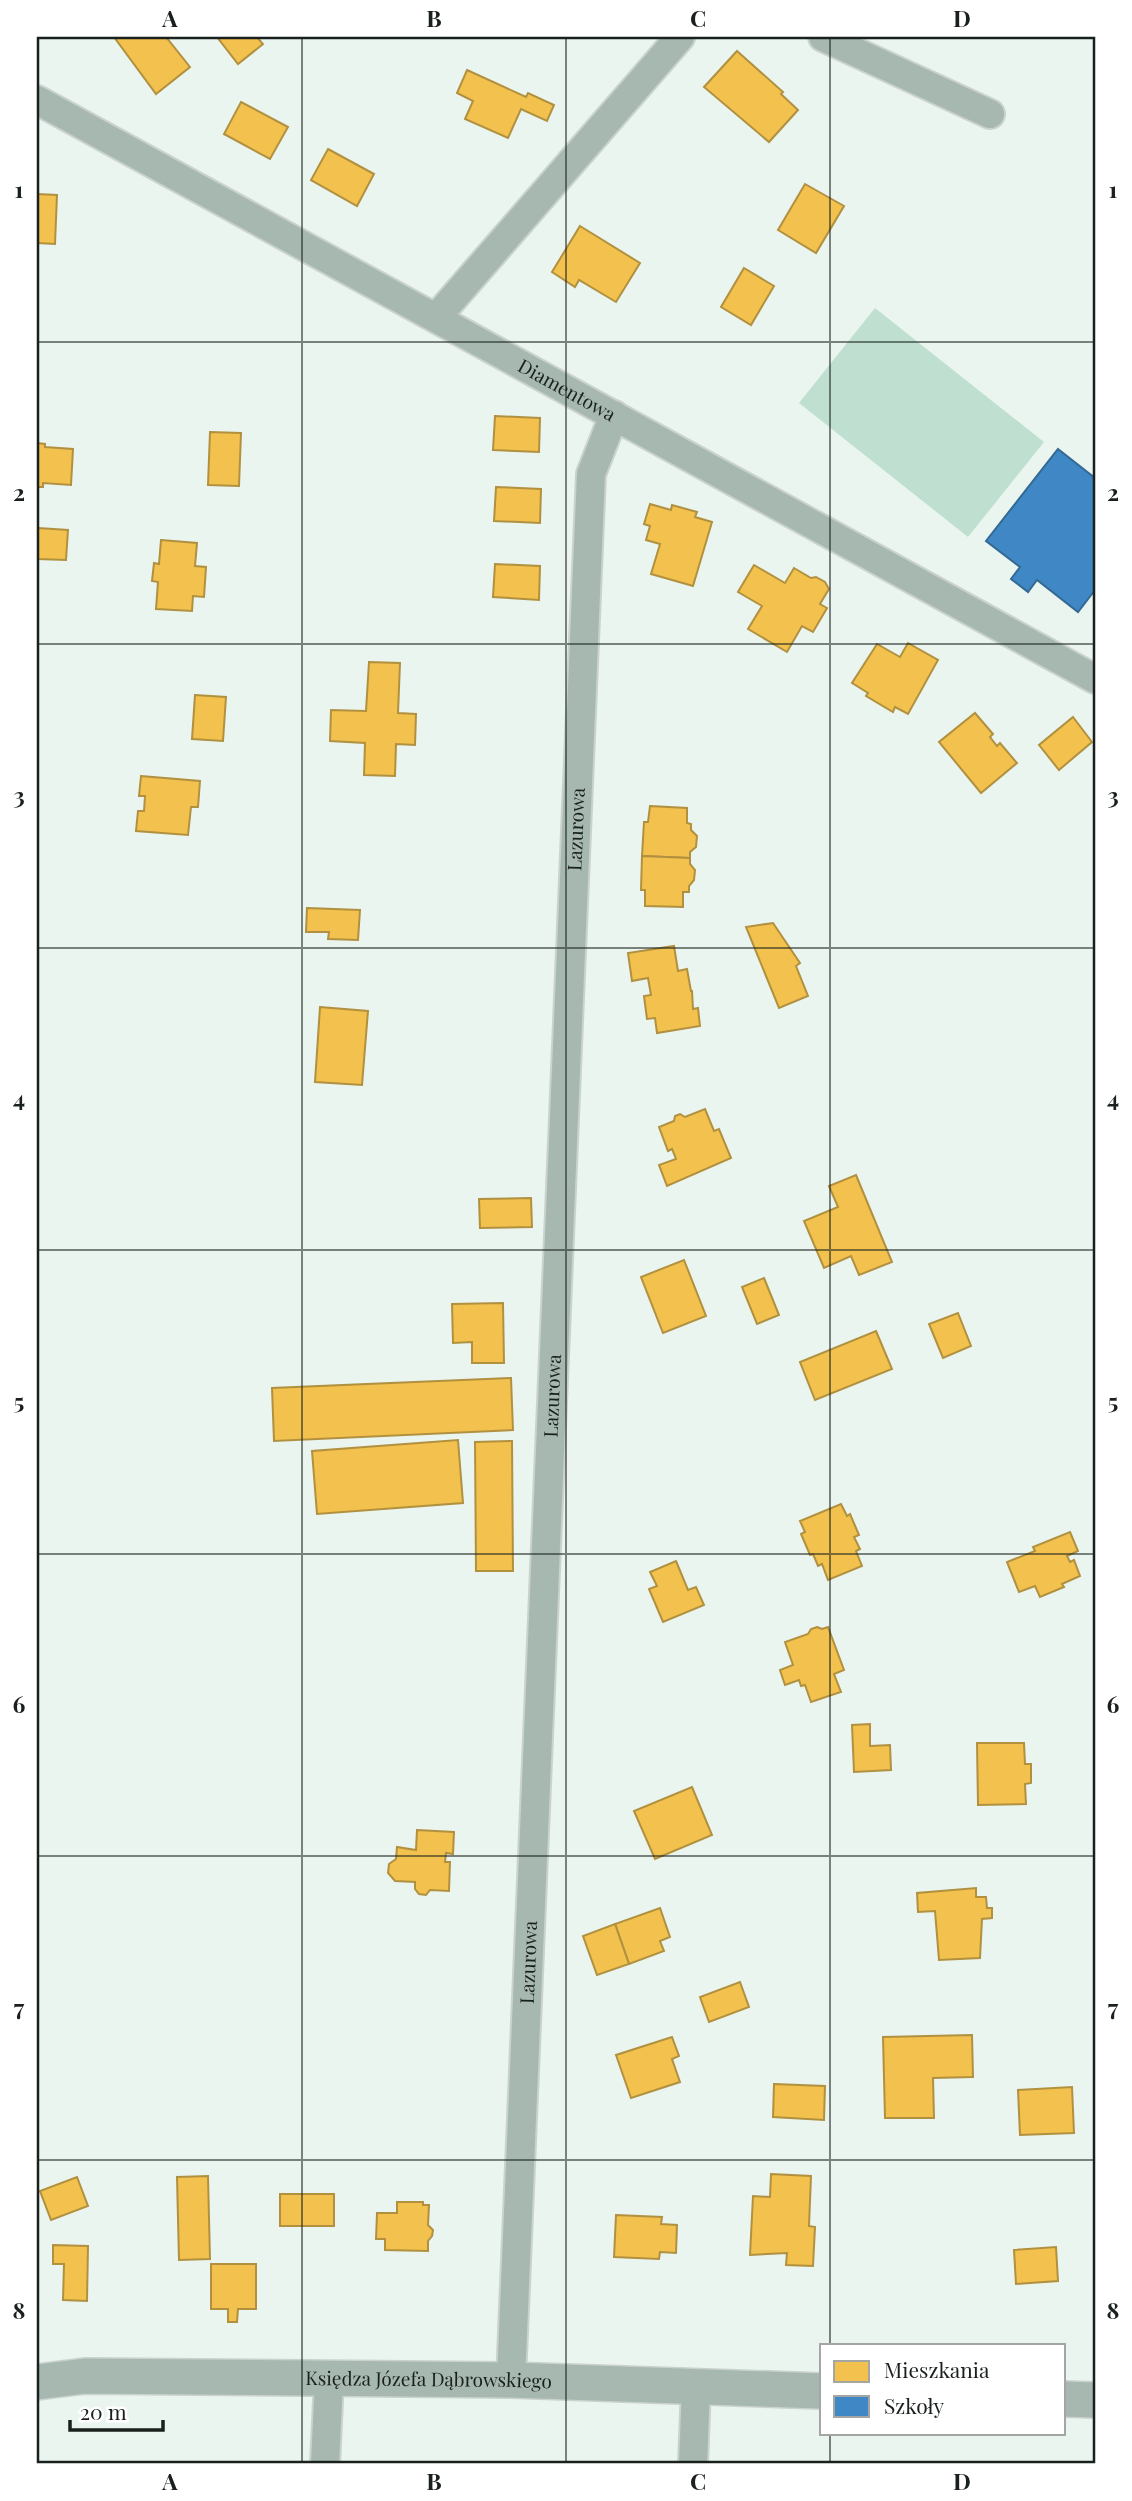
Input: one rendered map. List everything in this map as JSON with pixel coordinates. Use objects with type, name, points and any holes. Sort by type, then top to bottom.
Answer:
[{"type":"street","points":[[436,318],[680,37]]},
{"type":"street","points":[[823,37],[990,114]]},
{"type":"street","name":"Diamentowa","points":[[37,100],[1095,679]]},
{"type":"street","name":"Lazurowa","points":[[511,2380],[590,474],[614,415]]},
{"type":"street","name":"Księdza Józefa Dąbrowskiego","points":[[37,2382],[85,2376],[511,2380],[820,2391]]},
{"type":"street","points":[[325,2464],[329,2379]]},
{"type":"street","points":[[693,2464],[696,2386]]},
{"type":"street","points":[[1066,2399],[1095,2400]]},
{"type":"green space","points":[[875,308],[1044,442],[968,537],[799,403]]},
{"type":"building: Mieszkania","points":[[114,37],[166,37],[190,67],[156,94]]},
{"type":"building: Mieszkania","points":[[217,37],[257,37],[263,44],[238,64]]},
{"type":"building: Mieszkania","points":[[737,51],[783,92],[781,94],[798,110],[769,142],[704,87]]},
{"type":"building: Mieszkania","points":[[467,70],[526,97],[528,93],[554,105],[547,121],[521,109],[508,138],[465,119],[473,101],[457,93]]},
{"type":"building: Mieszkania","points":[[241,102],[288,127],[270,159],[224,134]]},
{"type":"building: Mieszkania","points":[[328,149],[374,174],[357,206],[311,180]]},
{"type":"building: Mieszkania","points":[[805,184],[844,206],[816,253],[778,230]]},
{"type":"building: Mieszkania","points":[[37,194],[57,195],[55,244],[37,243]]},
{"type":"building: Mieszkania","points":[[580,226],[640,263],[616,302],[579,280],[575,287],[552,272]]},
{"type":"building: Mieszkania","points":[[744,268],[774,286],[751,325],[721,307]]},
{"type":"building: Mieszkania","points":[[495,416],[540,418],[539,452],[493,450]]},
{"type":"building: Mieszkania","points":[[210,432],[241,433],[239,486],[208,485]]},
{"type":"building: Mieszkania","points":[[37,443],[45,444],[45,447],[73,449],[71,485],[43,483],[43,487],[37,487]]},
{"type":"building: Mieszkania","points":[[496,487],[541,489],[540,523],[494,521]]},
{"type":"building: Mieszkania","points":[[650,504],[671,510],[672,505],[697,512],[695,517],[712,522],[693,586],[651,574],[660,544],[646,540],[650,526],[644,524]]},
{"type":"building: Mieszkania","points":[[38,528],[68,530],[66,560],[37,559]]},
{"type":"building: Mieszkania","points":[[161,540],[197,543],[195,566],[206,567],[204,597],[193,596],[192,611],[156,609],[158,582],[152,581],[154,563],[159,564]]},
{"type":"building: Mieszkania","points":[[495,564],[540,566],[539,600],[493,597]]},
{"type":"building: Mieszkania","points":[[754,565],[785,583],[794,568],[811,578],[816,577],[825,582],[829,589],[820,604],[827,608],[813,632],[802,626],[787,652],[748,629],[762,606],[738,592]]},
{"type":"building: Mieszkania","points":[[908,643],[938,660],[908,714],[895,707],[893,712],[866,696],[868,693],[852,683],[877,644],[900,657]]},
{"type":"building: Mieszkania","points":[[369,662],[400,663],[398,713],[416,714],[415,745],[396,744],[395,776],[364,775],[365,743],[330,741],[331,710],[366,711]]},
{"type":"building: Mieszkania","points":[[195,695],[226,697],[223,741],[192,739]]},
{"type":"building: Mieszkania","points":[[975,713],[993,734],[990,737],[997,746],[1000,743],[1017,763],[981,793],[939,742]]},
{"type":"building: Mieszkania","points":[[1073,717],[1092,742],[1059,770],[1039,745]]},
{"type":"building: Mieszkania","points":[[141,776],[200,781],[198,807],[191,807],[188,835],[136,831],[138,811],[144,811],[145,796],[139,796]]},
{"type":"building: Mieszkania","points":[[650,806],[687,808],[687,823],[691,824],[691,830],[697,836],[696,847],[690,852],[690,858],[642,856],[644,822],[648,822]]},
{"type":"building: Mieszkania","points":[[642,856],[690,858],[690,864],[695,870],[694,880],[689,886],[689,892],[683,892],[683,907],[645,906],[645,890],[641,890]]},
{"type":"building: Mieszkania","points":[[307,908],[360,910],[358,940],[328,939],[329,932],[306,932]]},
{"type":"building: Mieszkania","points":[[773,923],[800,963],[796,966],[808,996],[779,1008],[746,927]]},
{"type":"building: Mieszkania","points":[[674,946],[678,971],[687,969],[693,1009],[698,1008],[700,1026],[657,1033],[655,1018],[647,1019],[644,996],[651,995],[648,978],[632,981],[628,953]]},
{"type":"building: Mieszkania","points":[[320,1007],[368,1011],[362,1085],[315,1082]]},
{"type":"building: Mieszkania","points":[[705,1109],[714,1131],[719,1129],[731,1158],[667,1186],[659,1165],[676,1159],[672,1149],[668,1151],[659,1127],[674,1121],[675,1116],[680,1114],[685,1117]]},
{"type":"building: Mieszkania","points":[[856,1175],[892,1262],[859,1275],[851,1256],[824,1268],[804,1221],[838,1207],[829,1186]]},
{"type":"building: Mieszkania","points":[[531,1198],[532,1227],[480,1228],[479,1199]]},
{"type":"building: Mieszkania","points":[[684,1260],[706,1316],[663,1333],[641,1277]]},
{"type":"building: Mieszkania","points":[[764,1278],[779,1315],[757,1324],[742,1287]]},
{"type":"building: Mieszkania","points":[[503,1303],[504,1363],[472,1363],[472,1342],[453,1343],[452,1304]]},
{"type":"building: Mieszkania","points":[[958,1313],[971,1346],[943,1358],[929,1324]]},
{"type":"building: Mieszkania","points":[[876,1331],[892,1369],[815,1400],[800,1362]]},
{"type":"building: Mieszkania","points":[[511,1378],[513,1430],[274,1441],[272,1388]]},
{"type":"building: Mieszkania","points":[[458,1440],[463,1503],[317,1514],[312,1451]]},
{"type":"building: Mieszkania","points":[[512,1441],[513,1571],[476,1571],[475,1442]]},
{"type":"building: Mieszkania","points":[[841,1504],[847,1516],[850,1514],[859,1535],[854,1537],[860,1549],[856,1551],[862,1566],[828,1580],[822,1564],[818,1566],[813,1554],[810,1555],[801,1534],[805,1532],[800,1521]]},
{"type":"building: Mieszkania","points":[[1070,1532],[1078,1551],[1067,1556],[1070,1562],[1074,1560],[1080,1576],[1062,1584],[1064,1587],[1040,1597],[1035,1586],[1019,1592],[1007,1562],[1035,1551],[1033,1547]]},
{"type":"building: Mieszkania","points":[[676,1561],[688,1590],[696,1587],[704,1605],[663,1622],[649,1589],[657,1586],[650,1572]]},
{"type":"building: Mieszkania","points":[[828,1627],[844,1670],[834,1674],[841,1692],[811,1702],[805,1685],[801,1686],[799,1680],[785,1685],[780,1670],[793,1665],[785,1642],[808,1634],[811,1629]]},
{"type":"building: Mieszkania","points":[[870,1724],[870,1746],[890,1745],[891,1770],[854,1772],[852,1725]]},
{"type":"building: Mieszkania","points":[[977,1743],[1024,1743],[1025,1764],[1031,1764],[1031,1783],[1025,1784],[1026,1804],[978,1805]]},
{"type":"building: Mieszkania","points":[[692,1787],[712,1835],[655,1859],[634,1811]]},
{"type":"building: Mieszkania","points":[[417,1830],[454,1832],[453,1854],[446,1853],[445,1862],[450,1862],[449,1891],[430,1890],[426,1895],[419,1894],[415,1889],[415,1882],[395,1881],[388,1873],[389,1864],[396,1859],[397,1847],[416,1850]]},
{"type":"building: Mieszkania","points":[[976,1888],[976,1897],[986,1897],[987,1908],[992,1908],[992,1918],[982,1919],[980,1958],[939,1960],[935,1911],[918,1912],[917,1893]]},
{"type":"building: Mieszkania","points":[[660,1908],[670,1937],[660,1941],[664,1951],[629,1964],[615,1924]]},
{"type":"building: Mieszkania","points":[[615,1924],[629,1964],[597,1975],[583,1936]]},
{"type":"building: Mieszkania","points":[[740,1982],[749,2007],[709,2022],[700,1997]]},
{"type":"building: Mieszkania","points":[[972,2035],[973,2077],[933,2078],[934,2118],[885,2118],[883,2037]]},
{"type":"building: Mieszkania","points":[[672,2037],[679,2056],[672,2059],[680,2082],[631,2098],[616,2055]]},
{"type":"building: Mieszkania","points":[[774,2084],[825,2086],[824,2120],[773,2117]]},
{"type":"building: Mieszkania","points":[[1072,2087],[1074,2133],[1020,2135],[1018,2090]]},
{"type":"building: Mieszkania","points":[[771,2174],[811,2176],[809,2226],[815,2227],[813,2266],[786,2265],[787,2253],[750,2255],[753,2196],[770,2197]]},
{"type":"building: Mieszkania","points":[[208,2176],[210,2259],[179,2260],[177,2177]]},
{"type":"building: Mieszkania","points":[[77,2177],[88,2206],[51,2220],[40,2191]]},
{"type":"building: Mieszkania","points":[[280,2194],[334,2194],[334,2226],[280,2226]]},
{"type":"building: Mieszkania","points":[[397,2202],[423,2202],[423,2205],[429,2205],[428,2225],[433,2230],[428,2241],[428,2251],[385,2250],[385,2239],[376,2239],[377,2213],[397,2213]]},
{"type":"building: Mieszkania","points":[[616,2215],[662,2217],[661,2224],[677,2225],[676,2253],[660,2252],[659,2259],[614,2257]]},
{"type":"building: Mieszkania","points":[[53,2245],[88,2246],[87,2301],[63,2300],[64,2264],[53,2264]]},
{"type":"building: Mieszkania","points":[[1056,2247],[1058,2281],[1016,2284],[1014,2250]]},
{"type":"building: Mieszkania","points":[[211,2264],[256,2264],[256,2309],[238,2309],[237,2322],[228,2322],[228,2309],[211,2309]]},
{"type":"building: Szkoły","points":[[1058,449],[1095,478],[1095,590],[1078,612],[1037,580],[1028,592],[1011,579],[1020,567],[986,541]]}]
